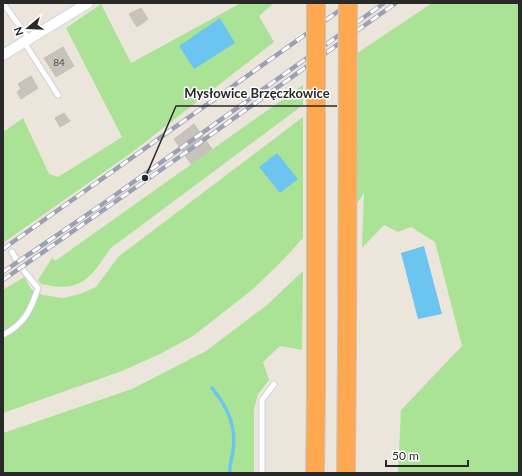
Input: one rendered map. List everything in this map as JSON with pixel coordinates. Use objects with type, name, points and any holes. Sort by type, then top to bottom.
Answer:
[{"type":"highway","points":[[315,473],[316,3]]},
{"type":"highway","points":[[346,473],[348,3]]},
{"type":"street","points":[[3,55],[88,3]]},
{"type":"lane","points":[[3,3],[58,95]]},
{"type":"lane","points":[[12,252],[16,259]]},
{"type":"lane","points":[[3,335],[15,329],[27,314],[38,288],[24,271]]},
{"type":"lane","points":[[262,473],[262,400],[274,384]]},
{"type":"green space","points":[[241,3],[274,3],[259,16],[274,42],[131,153],[3,243],[3,132],[23,118],[49,174],[58,177],[122,137],[66,28],[101,4],[131,63]]},
{"type":"green space","points":[[432,3],[519,3],[519,473],[398,473],[401,410],[462,346],[435,242],[411,227],[398,232],[384,225],[362,248],[364,193],[354,208],[353,56]]},
{"type":"green space","points":[[303,85],[303,105],[111,248],[97,268],[86,279],[73,286],[64,287],[41,284],[38,280],[52,258],[55,261]]},
{"type":"green space","points":[[303,117],[303,238],[282,261],[252,290],[193,336],[160,354],[122,371],[3,413],[3,290],[24,277],[31,289],[43,295],[63,298],[80,294],[96,287],[118,257]]},
{"type":"green space","points":[[303,271],[302,350],[280,346],[263,362],[269,380],[258,394],[254,410],[254,473],[3,473],[3,433],[132,389],[206,351],[267,305]]},
{"type":"water","points":[[220,18],[235,43],[194,69],[179,46]]},
{"type":"water","points":[[277,153],[298,179],[280,193],[259,167]]},
{"type":"water","points":[[424,246],[442,314],[418,319],[401,253]]},
{"type":"building","points":[[141,8],[148,19],[137,27],[129,14]]},
{"type":"building","points":[[63,47],[74,66],[56,77],[44,58]]},
{"type":"building","points":[[31,76],[38,88],[21,99],[17,92],[21,89],[18,84]]},
{"type":"building","points":[[64,113],[70,121],[60,127],[55,118]]},
{"type":"building","points":[[194,124],[212,149],[191,164],[174,139]]},
{"type":"waterway","points":[[212,388],[230,417],[234,434],[230,473]]},
{"type":"railway","points":[[3,249],[350,3]]},
{"type":"railway","points":[[3,272],[104,203],[384,3]]},
{"type":"railway","points":[[3,280],[396,3]]},
{"type":"place","name":"Mysłowice Brzęczkowice","points":[[145,178]]}]
